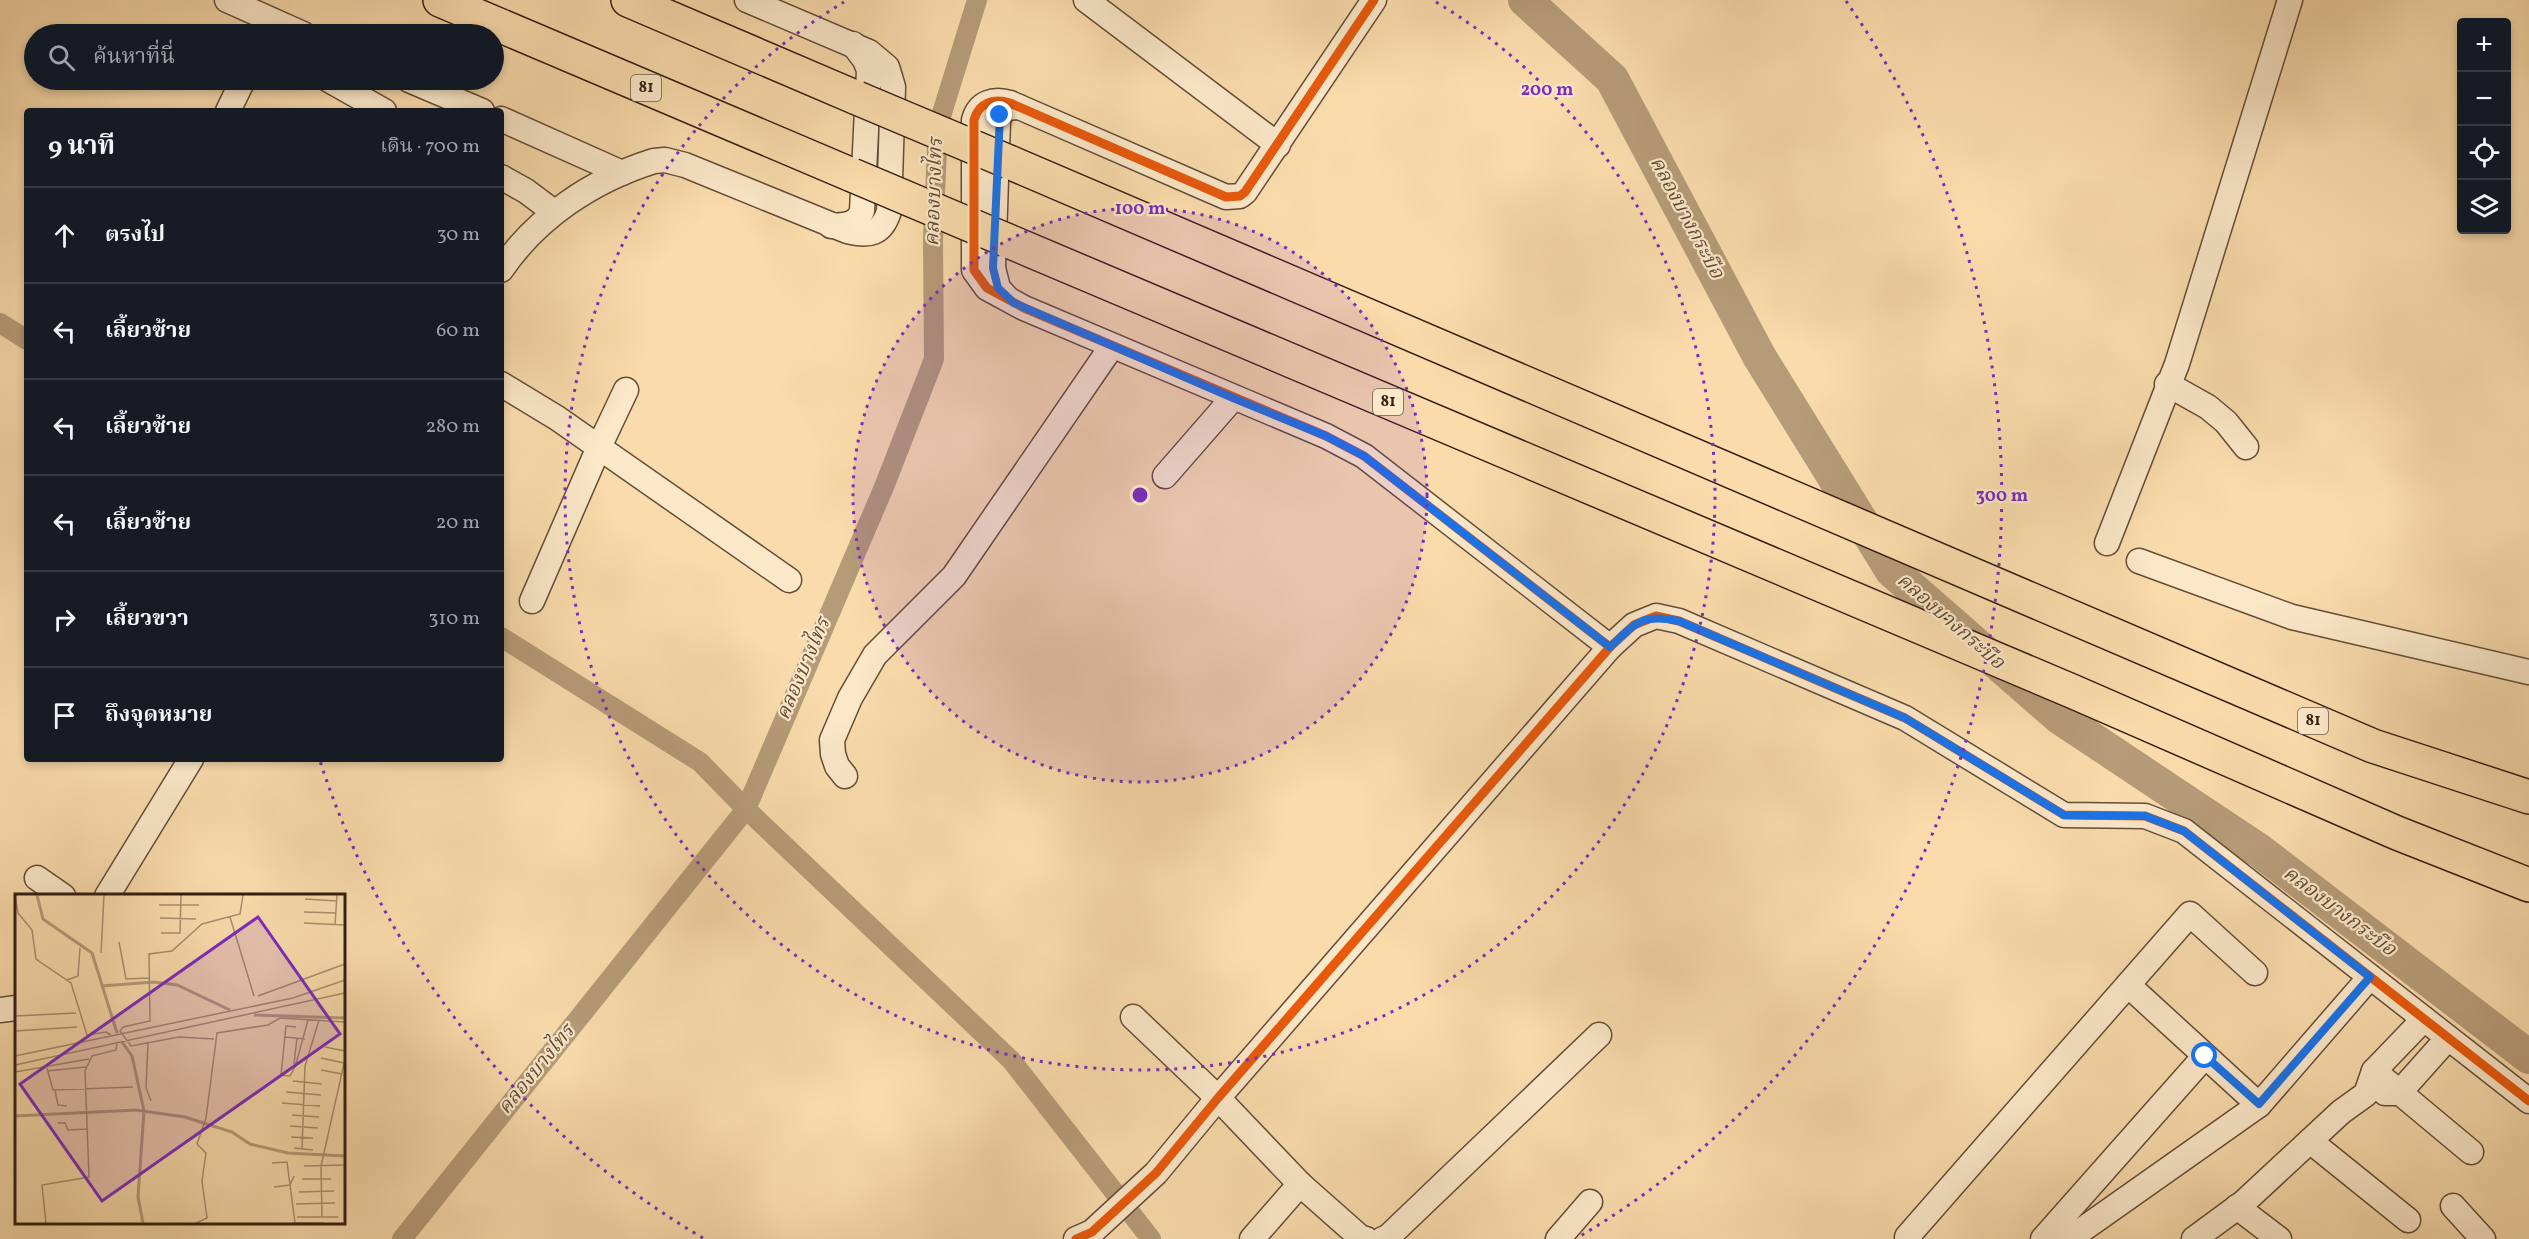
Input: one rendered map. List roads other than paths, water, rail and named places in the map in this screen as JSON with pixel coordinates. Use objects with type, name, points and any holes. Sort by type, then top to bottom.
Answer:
[{"type":"highway","name":"81","points":[[440,0],[497,24]]},
{"type":"highway","name":"81","points":[[628,0],[2103,631],[2529,810]]},
{"type":"highway","name":"81","points":[[504,27],[2074,692],[2426,845],[2529,885]]},
{"type":"highway","name":"81","points":[[2373,746],[2529,797]]},
{"type":"street","points":[[227,0],[261,24]]},
{"type":"street","points":[[504,266],[529,234],[554,212],[588,190],[622,173],[654,161],[676,162],[831,226],[852,224],[861,216],[869,70],[865,60],[853,44],[747,0]]},
{"type":"street","points":[[1086,0],[1278,145]]},
{"type":"street","points":[[1374,0],[1278,145],[1240,196],[1226,197],[1019,107],[1006,108],[998,121],[994,279],[998,288],[1014,303],[1326,436],[1364,456],[1610,647]]},
{"type":"street","points":[[2107,543],[2167,384],[2177,364],[2289,0]]},
{"type":"street","points":[[229,108],[238,90]]},
{"type":"street","points":[[347,90],[379,108]]},
{"type":"street","points":[[433,90],[475,108]]},
{"type":"street","points":[[504,120],[622,173]]},
{"type":"street","points":[[504,179],[526,191],[554,212]]},
{"type":"street","points":[[845,776],[837,766],[832,740],[850,698],[875,655],[954,576],[1112,346]]},
{"type":"street","points":[[2167,384],[2208,407],[2226,422],[2246,447]]},
{"type":"street","points":[[504,386],[557,418],[789,580]]},
{"type":"street","points":[[532,601],[626,390]]},
{"type":"street","points":[[1165,476],[1233,398]]},
{"type":"street","points":[[2139,561],[2292,617],[2529,672]]},
{"type":"street","points":[[1084,1235],[1156,1173],[1218,1098],[1610,647],[1634,625],[1656,616],[1679,621],[1905,718],[2064,815],[2145,816],[2184,831],[2529,1101]]},
{"type":"street","points":[[108,894],[189,762]]},
{"type":"street","points":[[37,878],[60,894]]},
{"type":"street","points":[[1910,1239],[1907,1237],[2190,914],[2255,973]]},
{"type":"street","points":[[2069,1239],[2259,1104],[2370,977]]},
{"type":"street","points":[[2128,985],[2259,1104]]},
{"type":"street","points":[[0,1010],[15,1008]]},
{"type":"street","points":[[1133,1017],[1218,1098],[1300,1184],[1361,1238],[1366,1239]]},
{"type":"street","points":[[2194,1239],[2238,1207],[2310,1141],[2366,1094],[2374,1071],[2424,1019]]},
{"type":"street","points":[[1383,1239],[1599,1035]]},
{"type":"street","points":[[2366,1094],[2399,1093],[2448,1038]]},
{"type":"street","points":[[2043,1239],[2205,1056]]},
{"type":"street","points":[[2374,1071],[2471,1152]]},
{"type":"street","points":[[2310,1141],[2408,1220]]},
{"type":"street","points":[[1252,1239],[1300,1184]]},
{"type":"street","points":[[1560,1238],[1590,1202]]},
{"type":"street","points":[[2453,1206],[2483,1239]]},
{"type":"street","points":[[2238,1207],[2279,1239]]},
{"type":"waterway","name":"คลองบางไทร","points":[[402,1239],[746,809],[884,487],[934,359],[933,240],[938,126],[977,0]]},
{"type":"waterway","name":"คลองบางกระบือ","points":[[1525,0],[1612,79],[1759,356],[1892,571],[2059,717],[2260,851],[2529,1057]]},
{"type":"waterway","points":[[0,323],[24,338]]},
{"type":"waterway","points":[[504,639],[700,762],[746,809],[1011,1060],[1151,1239]]}]
